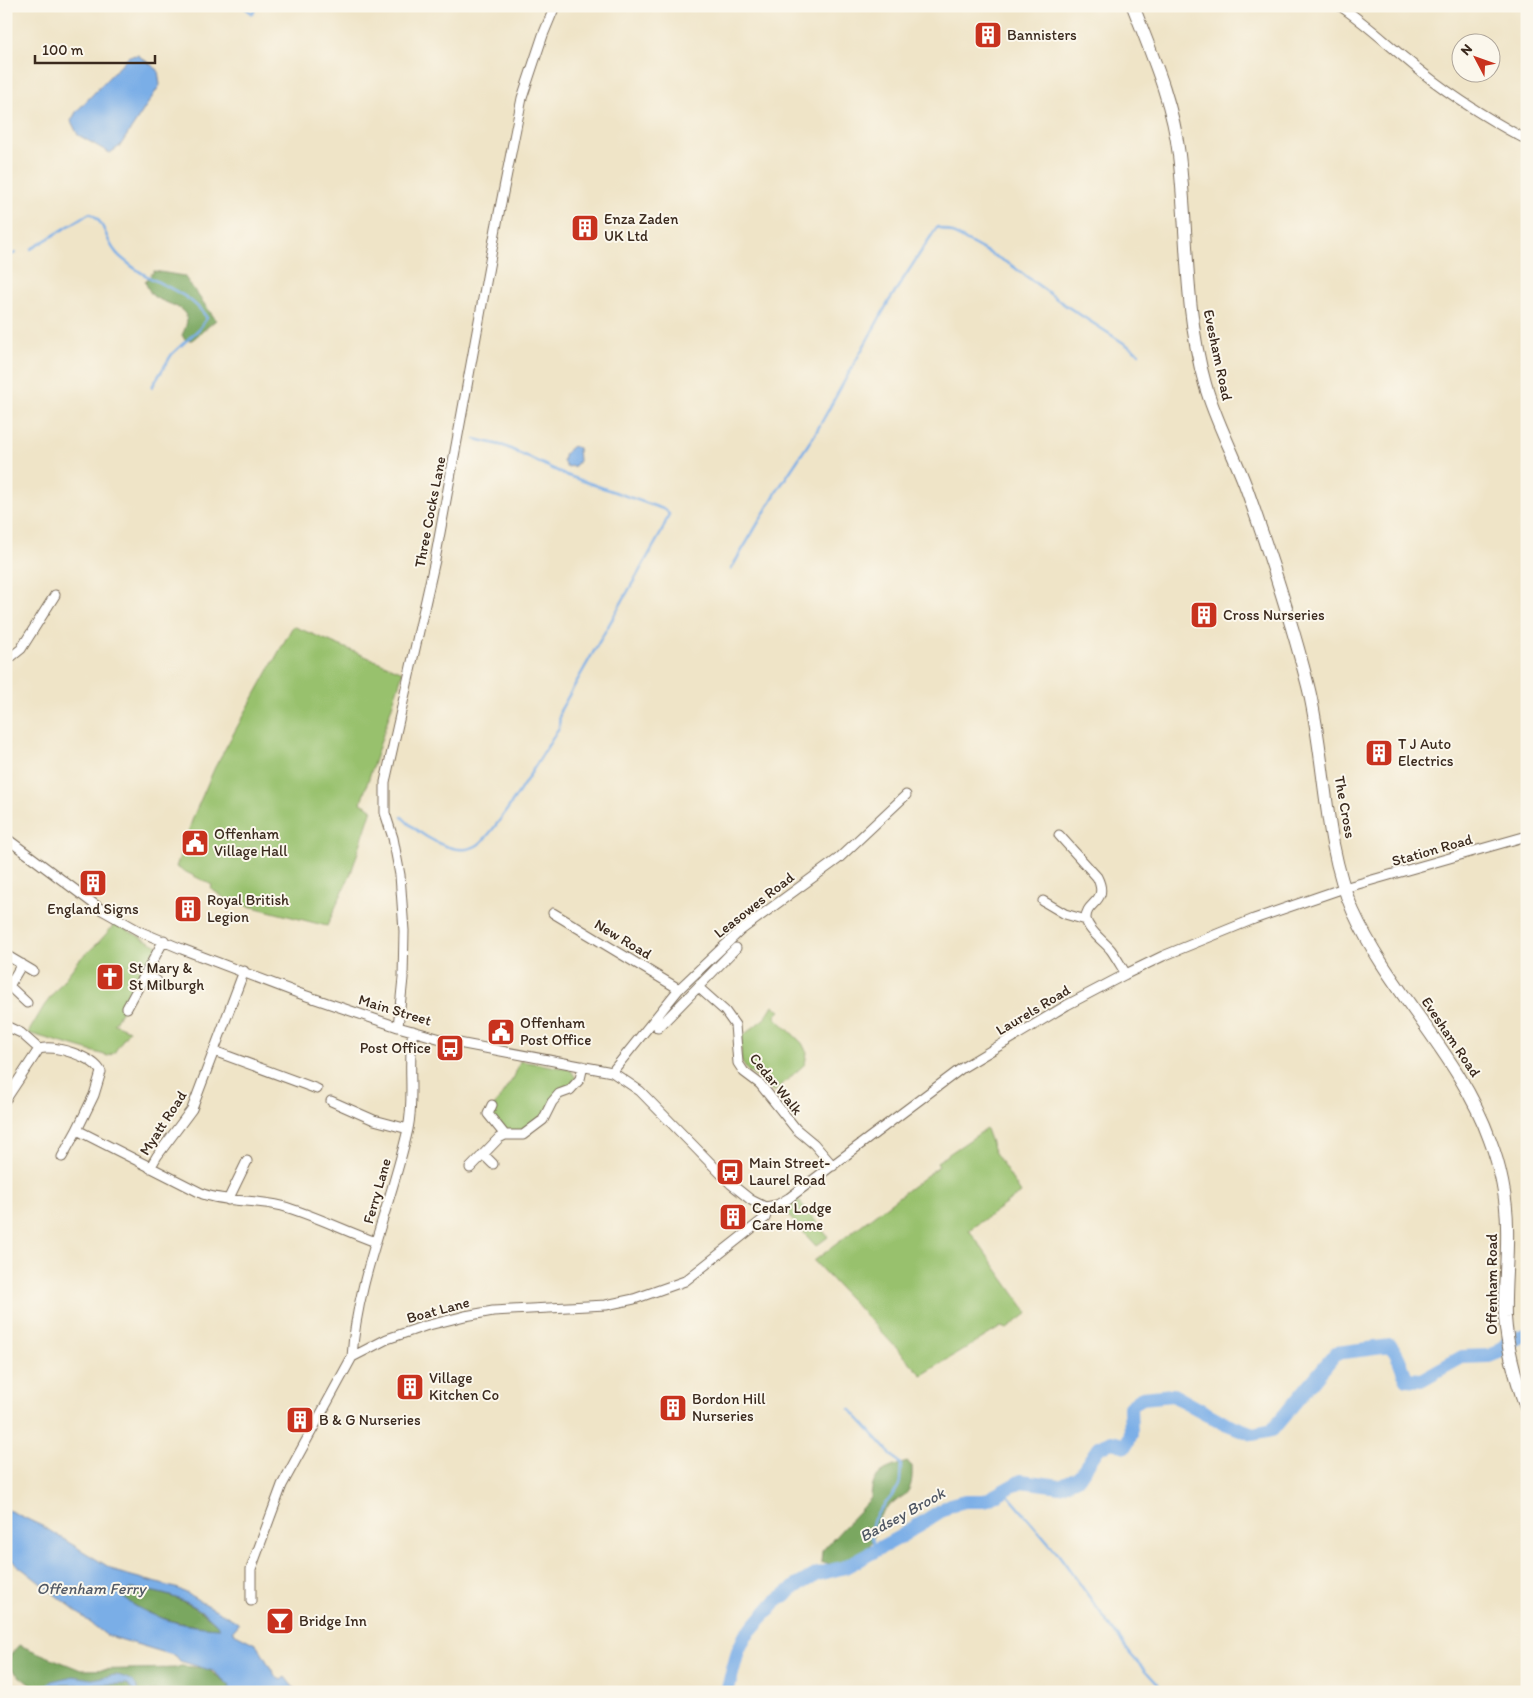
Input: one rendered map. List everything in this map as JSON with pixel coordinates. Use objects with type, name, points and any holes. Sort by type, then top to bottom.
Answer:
[{"type":"main road","name":"Evesham Road","points":[[1133,6],[1172,115],[1179,152],[1195,334],[1204,380],[1216,420],[1245,485],[1295,638],[1309,691],[1315,732]]},
{"type":"main road","name":"The Cross","points":[[1315,732],[1344,888]]},
{"type":"main road","name":"Evesham Road","points":[[1344,888],[1364,931],[1395,985],[1463,1081],[1490,1140],[1507,1215]]},
{"type":"main road","name":"Offenham Road","points":[[1507,1215],[1507,1332],[1527,1410]]},
{"type":"street","name":"Three Cocks Lane","points":[[398,1027],[403,978],[404,931],[400,875],[393,838],[385,813],[385,782],[435,560],[522,98],[543,35],[555,6]]},
{"type":"street","points":[[1340,6],[1358,18],[1407,60],[1480,115],[1527,140]]},
{"type":"street","points":[[6,661],[21,649],[55,595]]},
{"type":"street","name":"Leasowes Road","points":[[612,1072],[679,989],[741,930],[838,859],[906,795]]},
{"type":"street","points":[[1059,835],[1096,877],[1100,885],[1101,895],[1088,911],[1086,920],[1088,926],[1110,949],[1126,974]]},
{"type":"street","name":"Station Road","points":[[1344,888],[1527,836]]},
{"type":"street","name":"Main Street","points":[[6,838],[102,910],[141,932],[398,1027],[448,1041],[612,1072],[640,1091],[665,1114],[731,1184],[751,1200],[765,1207]]},
{"type":"street","name":"Laurels Road","points":[[765,1207],[777,1205],[789,1198],[962,1068],[1067,1004],[1162,956],[1254,919],[1344,888]]},
{"type":"street","points":[[1043,901],[1065,914],[1086,920]]},
{"type":"street","name":"New Road","points":[[553,913],[679,989]]},
{"type":"street","points":[[127,1008],[164,940]]},
{"type":"street","points":[[658,1028],[736,948]]},
{"type":"street","points":[[6,955],[33,971]]},
{"type":"street","points":[[22,964],[9,982],[9,986],[27,1003]]},
{"type":"street","name":"Myatt Road","points":[[150,1168],[157,1156],[187,1118],[199,1094],[244,971]]},
{"type":"street","points":[[145,974],[157,980]]},
{"type":"street","name":"Cedar Walk","points":[[698,987],[725,1011],[735,1024],[738,1063],[744,1072],[760,1084],[796,1129],[814,1144],[833,1166]]},
{"type":"street","points":[[6,1026],[21,1033],[39,1049],[53,1048],[86,1058],[99,1067],[101,1072],[99,1083],[62,1157]]},
{"type":"street","name":"Ferry Lane","points":[[352,1358],[357,1310],[392,1192],[408,1129],[412,1096],[409,1053],[413,1031]]},
{"type":"street","points":[[6,1099],[39,1049]]},
{"type":"street","points":[[214,1051],[318,1089]]},
{"type":"street","points":[[470,1168],[499,1138],[506,1135],[523,1135],[543,1120],[552,1102],[559,1094],[570,1090],[580,1079],[583,1066]]},
{"type":"street","points":[[331,1101],[374,1120],[408,1129]]},
{"type":"street","points":[[492,1105],[484,1116],[506,1135]]},
{"type":"street","name":"Myatt Road","points":[[77,1130],[203,1194],[228,1200],[266,1202],[283,1206],[376,1242]]},
{"type":"street","points":[[483,1154],[493,1164]]},
{"type":"street","points":[[228,1200],[248,1161]]},
{"type":"street","name":"Boat Lane","points":[[352,1358],[387,1339],[425,1326],[465,1316],[518,1310],[606,1305],[634,1299],[686,1281],[730,1249],[766,1218],[767,1212],[765,1207]]},
{"type":"street","points":[[251,1601],[251,1570],[278,1493],[352,1358]]},
{"type":"green space","points":[[154,271],[184,276],[216,320],[192,340],[185,340],[182,335],[187,318],[184,313],[180,309],[153,296],[145,282]]},
{"type":"green space","points":[[293,626],[403,672],[361,803],[372,809],[351,873],[327,926],[229,901],[211,889],[212,885],[176,867],[194,815],[215,767]]},
{"type":"green space","points":[[115,924],[158,946],[114,1024],[129,1030],[114,1053],[108,1056],[28,1033],[44,1006],[79,960]]},
{"type":"green space","points":[[773,1005],[780,1011],[775,1016],[777,1019],[802,1043],[807,1053],[805,1064],[774,1092],[747,1070],[741,1061],[741,1037],[765,1018]]},
{"type":"green space","points":[[520,1061],[570,1069],[576,1078],[543,1115],[523,1132],[507,1131],[493,1116],[492,1109],[514,1077]]},
{"type":"green space","points":[[986,1129],[994,1151],[1021,1193],[969,1230],[1028,1313],[1007,1329],[1001,1327],[922,1375],[814,1261],[939,1166],[937,1162]]},
{"type":"green space","points":[[797,1198],[828,1237],[816,1246],[782,1209]]},
{"type":"green space","points":[[907,1462],[912,1466],[910,1486],[903,1496],[887,1507],[881,1514],[873,1538],[865,1551],[847,1562],[827,1564],[821,1562],[822,1551],[871,1498],[874,1482],[877,1477],[892,1467]]},
{"type":"green space","points":[[131,1589],[156,1592],[180,1600],[202,1612],[221,1629],[180,1623],[154,1615],[130,1603],[119,1594]]},
{"type":"green space","points":[[19,1645],[81,1670],[175,1668],[181,1666],[206,1668],[231,1686],[226,1692],[39,1692],[8,1667],[11,1654]]},
{"type":"water","points":[[138,55],[158,70],[160,85],[120,146],[110,153],[78,135],[71,121],[76,112],[129,56]]},
{"type":"water","points":[[573,446],[578,448],[579,461],[575,466],[566,467],[563,461],[565,453]]},
{"type":"water","name":"Offenham Ferry","points":[[6,1509],[42,1526],[117,1572],[179,1589],[234,1620],[239,1624],[232,1632],[257,1645],[276,1677],[281,1680],[285,1677],[297,1692],[233,1692],[229,1690],[230,1686],[213,1671],[180,1661],[176,1656],[106,1635],[6,1556]],"holes":[[[131,1589],[168,1595],[191,1605],[202,1611],[220,1628],[193,1626],[166,1620],[141,1609],[119,1594]]]},
{"type":"water","points":[[115,1675],[130,1680],[136,1685],[139,1692],[134,1692],[127,1684],[51,1684],[51,1681],[73,1676],[92,1679]]},
{"type":"waterway","points":[[243,6],[253,14],[256,6]]},
{"type":"waterway","points":[[31,249],[90,213],[102,225],[116,253],[121,258],[148,277],[180,293],[199,308],[207,318],[199,329],[172,354],[152,387]]},
{"type":"waterway","points":[[731,569],[777,491],[815,434],[889,301],[937,227],[951,232],[1011,265],[1065,305],[1139,353]]},
{"type":"waterway","points":[[6,258],[15,253]]},
{"type":"waterway","points":[[402,817],[417,830],[436,842],[457,849],[467,849],[476,846],[495,827],[559,728],[560,711],[661,533],[669,514],[666,510],[566,475],[504,446],[475,439]]},
{"type":"waterway","name":"Badsey Brook","points":[[727,1692],[738,1651],[745,1636],[775,1602],[798,1585],[818,1574],[845,1567],[900,1537],[950,1505],[965,1501],[985,1501],[1021,1481],[1060,1486],[1079,1477],[1099,1447],[1112,1442],[1126,1446],[1131,1434],[1130,1407],[1142,1398],[1173,1395],[1222,1422],[1253,1434],[1272,1430],[1336,1353],[1391,1346],[1397,1354],[1407,1379],[1421,1380],[1462,1357],[1489,1356],[1499,1352],[1508,1342],[1527,1334]]},
{"type":"waterway","points":[[850,1409],[901,1465],[899,1485],[878,1513],[871,1528],[876,1549]]},
{"type":"waterway","points":[[1003,1489],[1059,1555],[1131,1655],[1165,1692]]},
{"type":"waterway","points":[[31,1692],[51,1684]]},
{"type":"waterway","points":[[224,1692],[229,1690]]},
{"type":"place","name":"Bannisters","points":[[988,35]]},
{"type":"place","name":"Enza Zaden UK Ltd","points":[[585,228]]},
{"type":"place","name":"Cross Nurseries","points":[[1204,615]]},
{"type":"place","name":"T J Auto Electrics","points":[[1379,753]]},
{"type":"place","name":"Offenham Village Hall","points":[[195,843]]},
{"type":"place","name":"England Signs","points":[[93,883]]},
{"type":"place","name":"Royal British Legion","points":[[188,909]]},
{"type":"place","name":"St Mary & St Milburgh","points":[[110,977]]},
{"type":"place","name":"Offenham Post Office","points":[[501,1032]]},
{"type":"place","name":"Post Office","points":[[450,1048]]},
{"type":"place","name":"Main Street- Laurel Road","points":[[730,1172]]},
{"type":"place","name":"Cedar Lodge Care Home","points":[[733,1217]]},
{"type":"place","name":"Village Kitchen Co","points":[[410,1387]]},
{"type":"place","name":"Bordon Hill Nurseries","points":[[673,1408]]},
{"type":"place","name":"B & G Nurseries","points":[[300,1420]]},
{"type":"place","name":"Bridge Inn","points":[[280,1621]]}]
